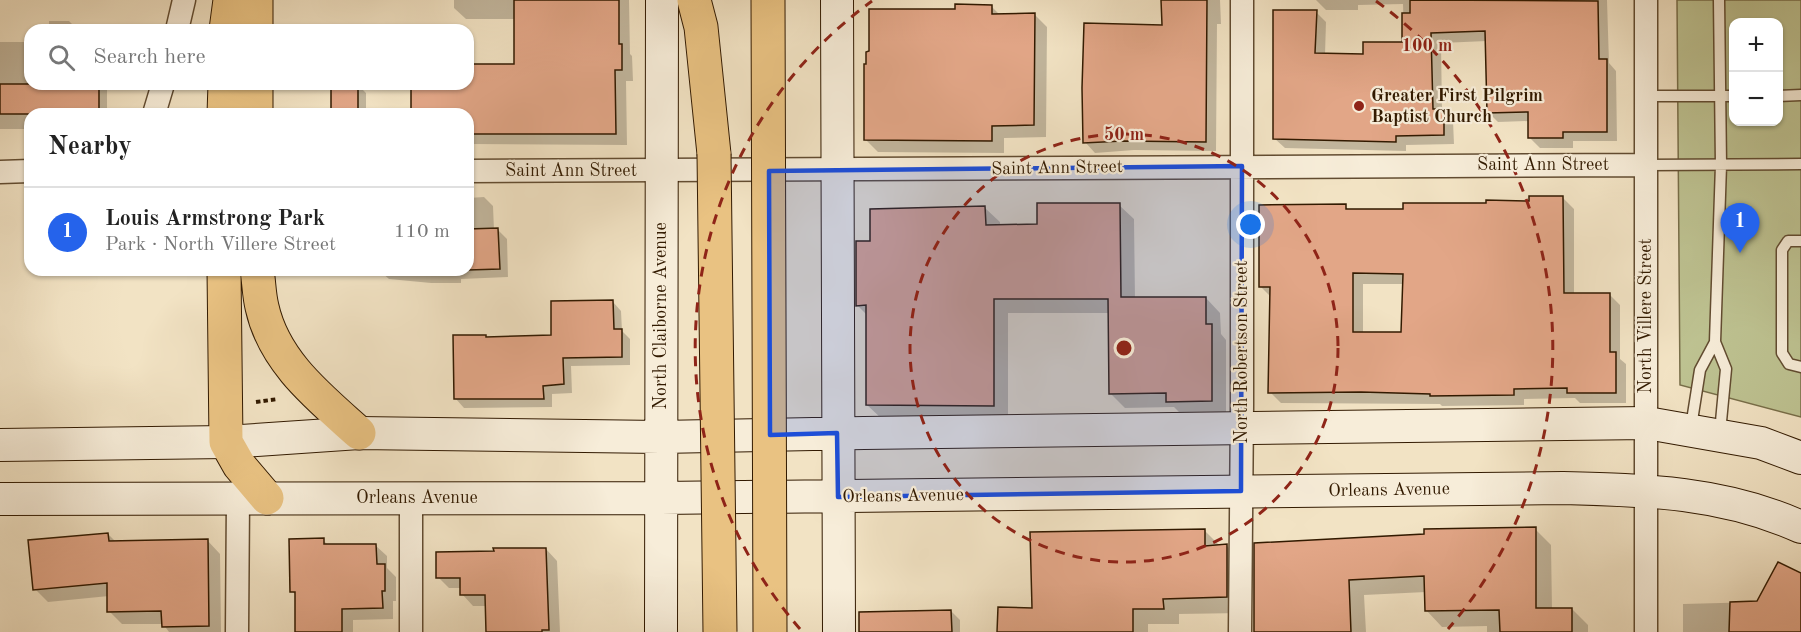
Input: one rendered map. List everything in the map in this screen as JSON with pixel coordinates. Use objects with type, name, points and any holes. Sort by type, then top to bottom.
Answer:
[{"type":"highway","points":[[227,24],[230,0]]},
{"type":"highway","points":[[256,0],[256,24]]},
{"type":"highway","points":[[694,0],[701,27],[714,154]]},
{"type":"highway","points":[[715,0],[714,154],[720,632]]},
{"type":"highway","points":[[768,0],[770,632]]},
{"type":"highway","points":[[224,108],[225,90]]},
{"type":"highway","points":[[256,90],[256,108]]},
{"type":"highway","points":[[224,276],[226,442],[253,498]]},
{"type":"highway","points":[[258,276],[261,305],[266,322],[293,370],[310,389],[359,433]]},
{"type":"street","points":[[178,24],[184,0]]},
{"type":"street","name":"North Claiborne Avenue","points":[[661,632],[662,0]]},
{"type":"street","points":[[837,0],[839,632]]},
{"type":"street","name":"North Robertson Street","points":[[1240,632],[1242,0]]},
{"type":"street","name":"North Villere Street","points":[[1646,0],[1646,632]]},
{"type":"street","points":[[156,108],[161,90]]},
{"type":"street","name":"Saint Ann Street","points":[[474,171],[837,171],[1242,166],[1646,165]]},
{"type":"street","points":[[0,172],[24,171]]},
{"type":"street","points":[[0,445],[226,442],[359,433],[660,437],[1647,423],[1761,444],[1801,458]]},
{"type":"street","name":"Orleans Avenue","points":[[0,498],[661,498],[1563,488],[1646,490],[1723,501],[1782,518],[1801,527]]},
{"type":"street","points":[[237,632],[253,498]]},
{"type":"street","points":[[411,498],[411,632]]},
{"type":"lane","points":[[1705,434],[1726,369],[1715,342],[1721,165],[1719,0]]},
{"type":"lane","points":[[1783,96],[1801,95]]},
{"type":"lane","points":[[1647,96],[1729,96]]},
{"type":"lane","points":[[1646,165],[1801,164]]},
{"type":"lane","points":[[1801,241],[1788,241],[1782,250],[1782,353],[1789,364],[1801,367]]},
{"type":"lane","points":[[1705,434],[1700,370],[1715,342]]},
{"type":"path","points":[[256,402],[279,398]]},
{"type":"highlighted area","points":[[1242,166],[1241,491],[838,497],[837,433],[770,435],[769,171]]},
{"type":"green space","points":[[1677,0],[1801,0],[1801,417],[1680,385]]},
{"type":"building","points":[[514,0],[619,0],[619,44],[622,44],[622,70],[615,70],[616,134],[474,134],[474,108],[411,108],[411,90],[474,90],[474,64],[514,64]]},
{"type":"building","points":[[1161,0],[1207,0],[1206,142],[1083,143],[1084,23],[1162,25]]},
{"type":"building","points":[[1410,0],[1598,1],[1599,59],[1607,59],[1607,132],[1563,132],[1563,138],[1528,138],[1528,112],[1487,113],[1485,31],[1431,33],[1433,109],[1444,109],[1444,135],[1396,136],[1396,142],[1273,139],[1273,10],[1317,10],[1315,53],[1363,54],[1363,42],[1402,42],[1402,13],[1410,13]]},
{"type":"building","points":[[955,4],[992,5],[992,14],[1035,13],[1034,125],[992,126],[992,141],[864,140],[864,64],[866,64],[866,52],[869,51],[869,9],[955,9]]},
{"type":"building","points":[[0,84],[24,84],[24,90],[99,90],[99,108],[24,108],[24,114],[0,114]]},
{"type":"building","points":[[331,90],[358,90],[358,108],[331,108]]},
{"type":"building","points":[[1529,196],[1563,196],[1564,293],[1610,293],[1610,352],[1616,352],[1616,393],[1567,393],[1567,388],[1514,389],[1514,395],[1268,393],[1270,287],[1259,287],[1259,205],[1346,204],[1346,209],[1403,209],[1403,203],[1529,201]],"holes":[[[1353,273],[1403,274],[1401,332],[1353,332]]]},
{"type":"building","points":[[1037,203],[1120,203],[1121,297],[1206,297],[1206,324],[1212,324],[1212,401],[1166,402],[1166,393],[1109,394],[1108,299],[994,299],[994,406],[866,405],[866,305],[856,306],[856,241],[870,241],[870,209],[985,206],[986,225],[1037,224]]},
{"type":"building","points":[[498,228],[500,269],[474,270],[474,229]]},
{"type":"building","points":[[613,300],[614,329],[622,329],[622,357],[563,358],[564,384],[543,386],[544,399],[454,399],[453,335],[486,335],[486,337],[551,335],[551,301]]},
{"type":"building","points":[[1536,527],[1536,608],[1572,608],[1572,632],[1500,632],[1499,610],[1425,611],[1424,576],[1349,580],[1351,632],[1254,632],[1254,543],[1424,534],[1424,529]]},
{"type":"building","points":[[1205,529],[1205,546],[1227,544],[1227,597],[1163,599],[1164,609],[1133,609],[1133,632],[997,632],[998,607],[1032,608],[1030,532]]},
{"type":"building","points":[[108,533],[109,541],[208,539],[209,626],[162,627],[161,611],[107,612],[107,583],[33,590],[28,540]]},
{"type":"building","points":[[324,538],[324,544],[376,544],[377,564],[385,564],[383,608],[342,609],[342,632],[295,632],[295,592],[290,592],[289,539]]},
{"type":"building","points":[[493,548],[546,548],[549,630],[486,632],[485,595],[460,595],[460,578],[436,578],[436,552],[494,551]]},
{"type":"building","points":[[1778,562],[1801,573],[1801,632],[1729,632],[1730,602],[1757,601]]},
{"type":"building","points":[[951,610],[952,632],[859,632],[859,612]]},
{"type":"place","name":"Greater First Pilgrim Baptist Church","points":[[1359,106]]},
{"type":"place","name":"Louis Armstrong Park","points":[[1740,253]]}]
